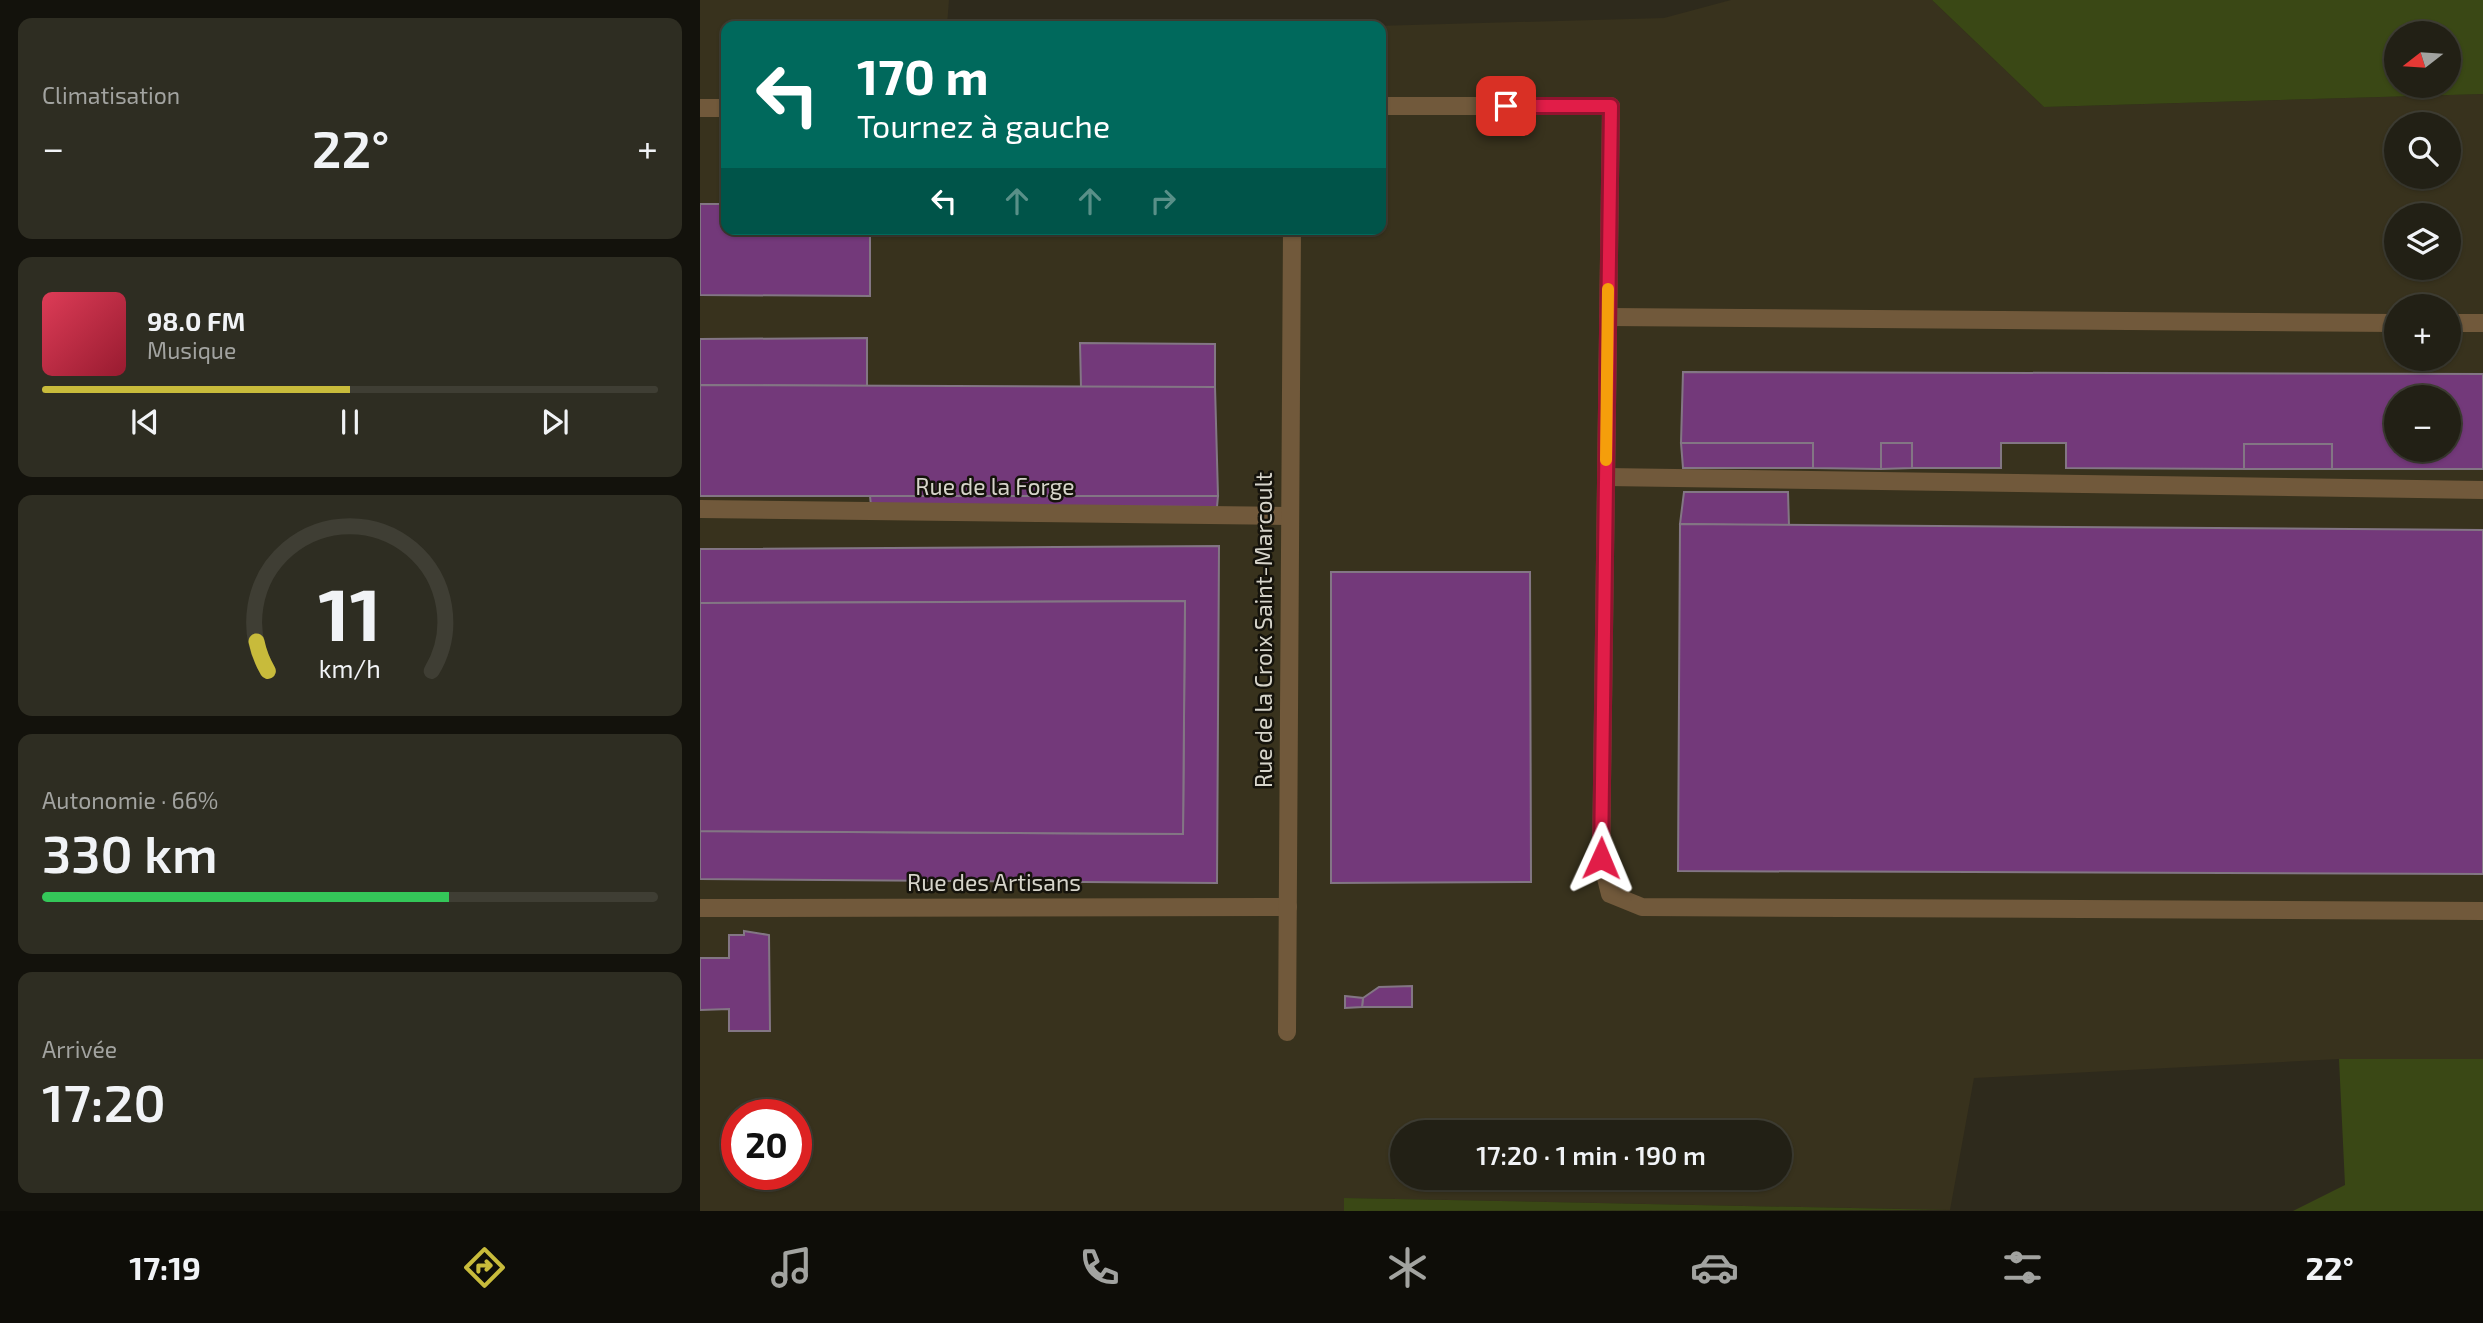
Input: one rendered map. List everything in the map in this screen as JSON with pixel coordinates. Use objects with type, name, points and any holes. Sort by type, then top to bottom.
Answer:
[{"type":"street","points":[[1386,106],[1611,106],[1601,858],[1610,894],[1642,907],[2483,911]]},
{"type":"street","points":[[700,108],[721,108]]},
{"type":"street","name":"Rue de la Croix Saint-Marcoult","points":[[1287,1032],[1292,235]]},
{"type":"street","points":[[1608,317],[2384,323]]},
{"type":"street","points":[[2461,323],[2483,323]]},
{"type":"street","points":[[1606,477],[2483,490]]},
{"type":"street","name":"Rue de la Forge","points":[[700,509],[1289,516]]},
{"type":"street","name":"Rue des Artisans","points":[[700,908],[1288,907]]},
{"type":"shaded area","points":[[700,0],[949,0],[947,21],[721,21],[721,235],[1386,235],[1386,26],[1664,18],[1731,0],[1932,0],[2044,107],[2384,97],[2461,98],[2461,95],[2483,94],[2483,1059],[2339,1059],[1974,1078],[1950,1210],[1345,1198],[1344,1211],[700,1211]]},
{"type":"green space","points":[[1932,0],[2483,0],[2483,94],[2461,95],[2461,21],[2384,21],[2384,97],[2044,107]]},
{"type":"green space","points":[[2339,1059],[2483,1059],[2483,1211],[2293,1211],[2345,1185]]},
{"type":"green space","points":[[1344,1198],[1950,1210],[1344,1211]]},
{"type":"building","points":[[700,204],[721,204],[721,235],[870,235],[870,296],[700,295]]},
{"type":"building","points":[[867,338],[867,386],[700,385],[700,339]]},
{"type":"building","points":[[1080,343],[1215,344],[1215,387],[1081,387]]},
{"type":"building","points":[[1683,372],[2483,374],[2483,469],[2332,469],[2332,444],[2244,444],[2244,469],[2066,468],[2066,443],[2001,443],[2001,468],[1912,468],[1912,443],[1881,443],[1881,469],[1813,468],[1813,443],[1681,443]]},
{"type":"building","points":[[700,385],[1215,387],[1218,496],[700,496]]},
{"type":"building","points":[[1681,443],[1813,443],[1813,468],[1683,468]]},
{"type":"building","points":[[1881,443],[1912,443],[1912,468],[1881,469]]},
{"type":"building","points":[[2244,444],[2332,444],[2332,469],[2244,469]]},
{"type":"building","points":[[1684,492],[1788,492],[1789,526],[1680,524]]},
{"type":"building","points":[[870,496],[1218,496],[1217,507],[871,506]]},
{"type":"building","points":[[1680,524],[2483,530],[2483,874],[1678,871]]},
{"type":"building","points":[[1219,546],[1217,883],[700,879],[700,831],[1183,834],[1185,601],[700,603],[700,549]]},
{"type":"building","points":[[1331,572],[1530,572],[1531,882],[1331,883]]},
{"type":"building","points":[[1185,601],[1183,834],[700,831],[700,603]]},
{"type":"building","points":[[744,931],[769,935],[770,1031],[729,1031],[729,1009],[700,1010],[700,958],[729,958],[729,935],[744,935]]},
{"type":"building","points":[[1412,986],[1412,1007],[1362,1007],[1363,998],[1379,987]]},
{"type":"building","points":[[1345,996],[1363,998],[1362,1007],[1345,1008]]},
{"type":"slow traffic","points":[[1606,460],[1608,289]]},
{"type":"route","points":[[1506,106],[1611,106],[1601,858]]}]
